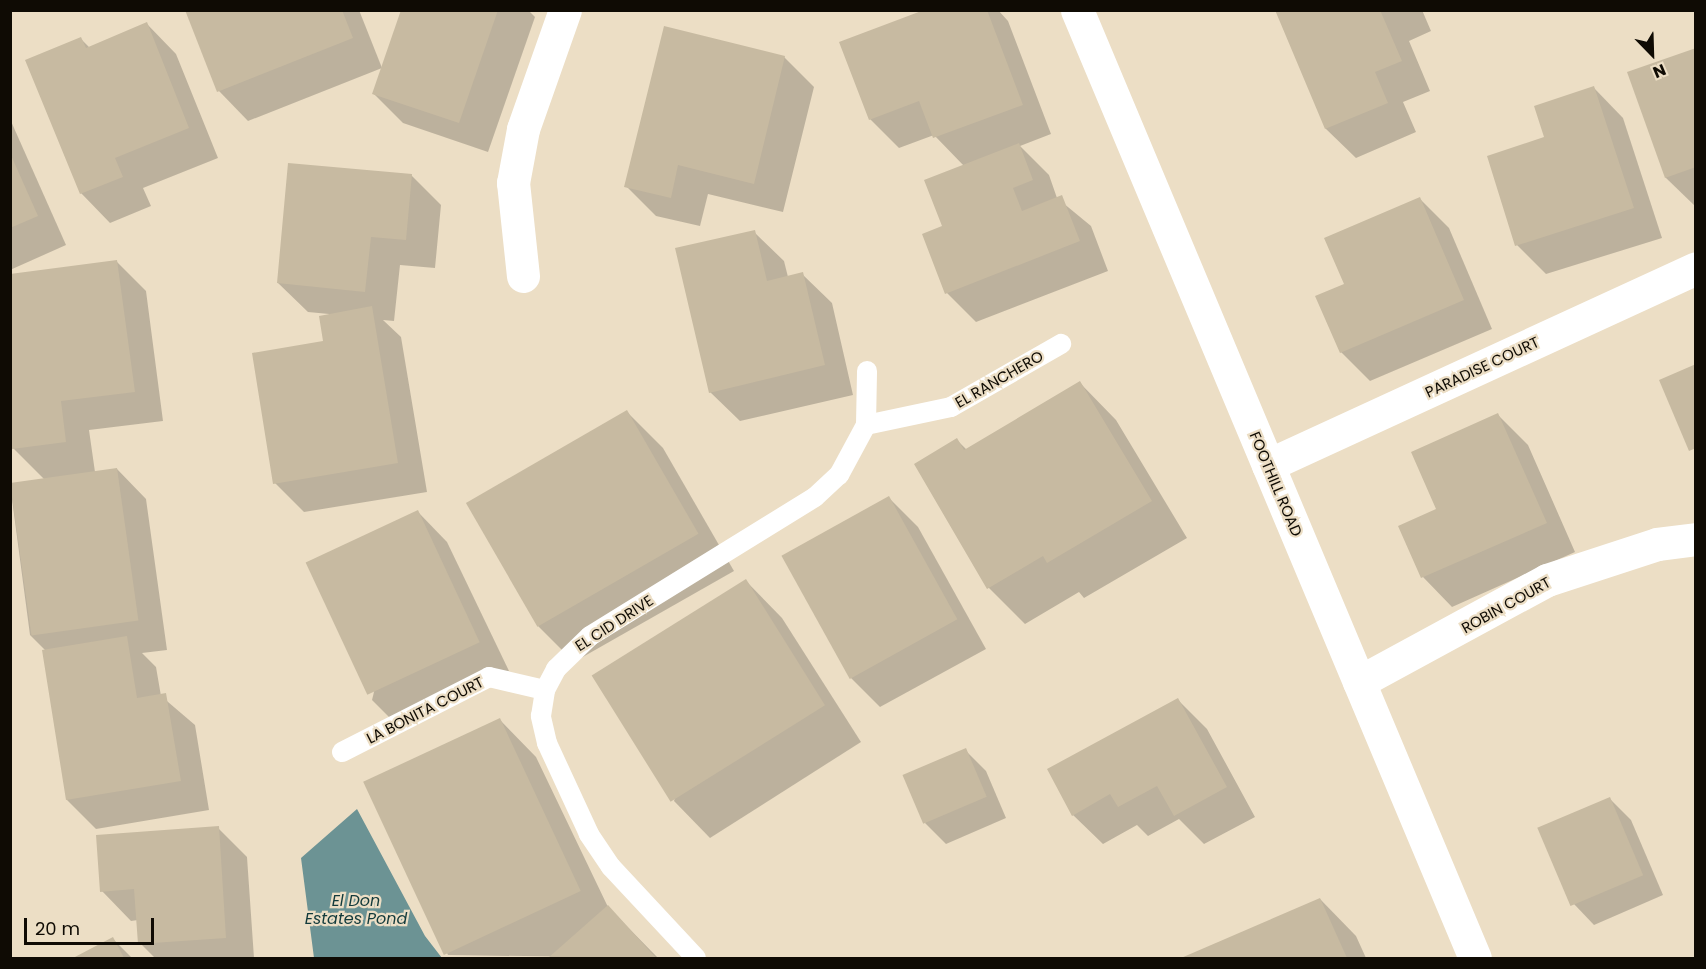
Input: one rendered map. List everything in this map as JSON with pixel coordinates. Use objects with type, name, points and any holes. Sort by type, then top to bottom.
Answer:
[{"type":"street","points":[[523,276],[513,183],[523,129],[566,10]]},
{"type":"street","name":"FOOTHILL ROAD","points":[[1077,10],[1475,958]]},
{"type":"street","name":"PARADISE COURT","points":[[1268,465],[1695,268]]},
{"type":"street","name":"ROBIN COURT","points":[[1359,682],[1547,580],[1657,544],[1695,539]]},
{"type":"lane","name":"EL RANCHERO","points":[[866,425],[951,407],[1061,344]]},
{"type":"lane","name":"EL CID DRIVE","points":[[696,958],[611,867],[589,834],[546,743],[541,716],[545,690],[556,669],[590,636],[816,497],[856,451],[866,425],[871,398],[867,371]]},
{"type":"lane","name":"LA BONITA COURT","points":[[342,752],[489,677],[545,690]]},
{"type":"water","name":"El Don Estates Pond","points":[[357,809],[425,936],[442,958],[314,958],[301,858]]},
{"type":"building","points":[[185,10],[342,10],[353,38],[217,92]]},
{"type":"building","points":[[401,10],[498,10],[459,123],[372,94]]},
{"type":"building","points":[[924,10],[987,10],[1023,105],[933,138],[919,101],[869,120],[839,42]]},
{"type":"building","points":[[1275,10],[1380,10],[1402,61],[1375,72],[1388,103],[1325,129]]},
{"type":"building","points":[[147,22],[189,128],[115,158],[123,177],[80,194],[25,60],[81,37],[86,48]]},
{"type":"building","points":[[664,26],[785,56],[754,184],[678,165],[671,198],[624,187]]},
{"type":"building","points":[[1696,48],[1696,167],[1665,178],[1627,72]]},
{"type":"building","points":[[1594,86],[1634,208],[1515,246],[1487,156],[1544,137],[1534,106]]},
{"type":"building","points":[[1019,143],[1033,180],[1013,188],[1022,211],[1062,195],[1080,241],[945,294],[922,234],[942,226],[924,180]]},
{"type":"building","points":[[10,153],[38,216],[10,228]]},
{"type":"building","points":[[288,163],[412,174],[406,240],[371,237],[365,292],[277,283]]},
{"type":"building","points":[[1420,197],[1464,300],[1340,353],[1315,296],[1344,284],[1324,238]]},
{"type":"building","points":[[755,230],[767,281],[803,272],[825,365],[709,393],[675,248]]},
{"type":"building","points":[[117,260],[135,392],[61,401],[66,442],[12,449],[10,274]]},
{"type":"building","points":[[372,306],[398,463],[273,484],[252,353],[323,341],[319,316]]},
{"type":"building","points":[[1696,364],[1696,448],[1689,451],[1659,380]]},
{"type":"building","points":[[1080,381],[1152,501],[1047,563],[1043,556],[987,589],[914,464],[957,438],[964,450]]},
{"type":"building","points":[[627,410],[699,534],[537,627],[466,503]]},
{"type":"building","points":[[1498,413],[1547,523],[1421,578],[1398,526],[1436,509],[1411,452]]},
{"type":"building","points":[[117,468],[138,621],[31,636],[10,483]]},
{"type":"building","points":[[889,496],[957,619],[850,679],[781,556]]},
{"type":"building","points":[[418,510],[480,642],[367,695],[306,562]]},
{"type":"building","points":[[746,579],[825,705],[671,802],[592,675]]},
{"type":"building","points":[[127,636],[137,698],[166,693],[181,781],[66,800],[42,650]]},
{"type":"building","points":[[1178,698],[1227,787],[1174,816],[1157,786],[1118,807],[1110,794],[1072,816],[1047,769]]},
{"type":"building","points":[[500,718],[581,891],[444,955],[363,782]]},
{"type":"building","points":[[966,748],[987,797],[923,824],[902,775]]},
{"type":"building","points":[[1610,797],[1643,875],[1570,906],[1537,828]]},
{"type":"building","points":[[219,826],[226,938],[138,944],[134,889],[100,892],[96,835]]},
{"type":"building","points":[[1320,898],[1347,958],[1181,958]]},
{"type":"building","points":[[608,905],[656,958],[548,958]]},
{"type":"building","points":[[113,937],[124,958],[73,958]]}]
